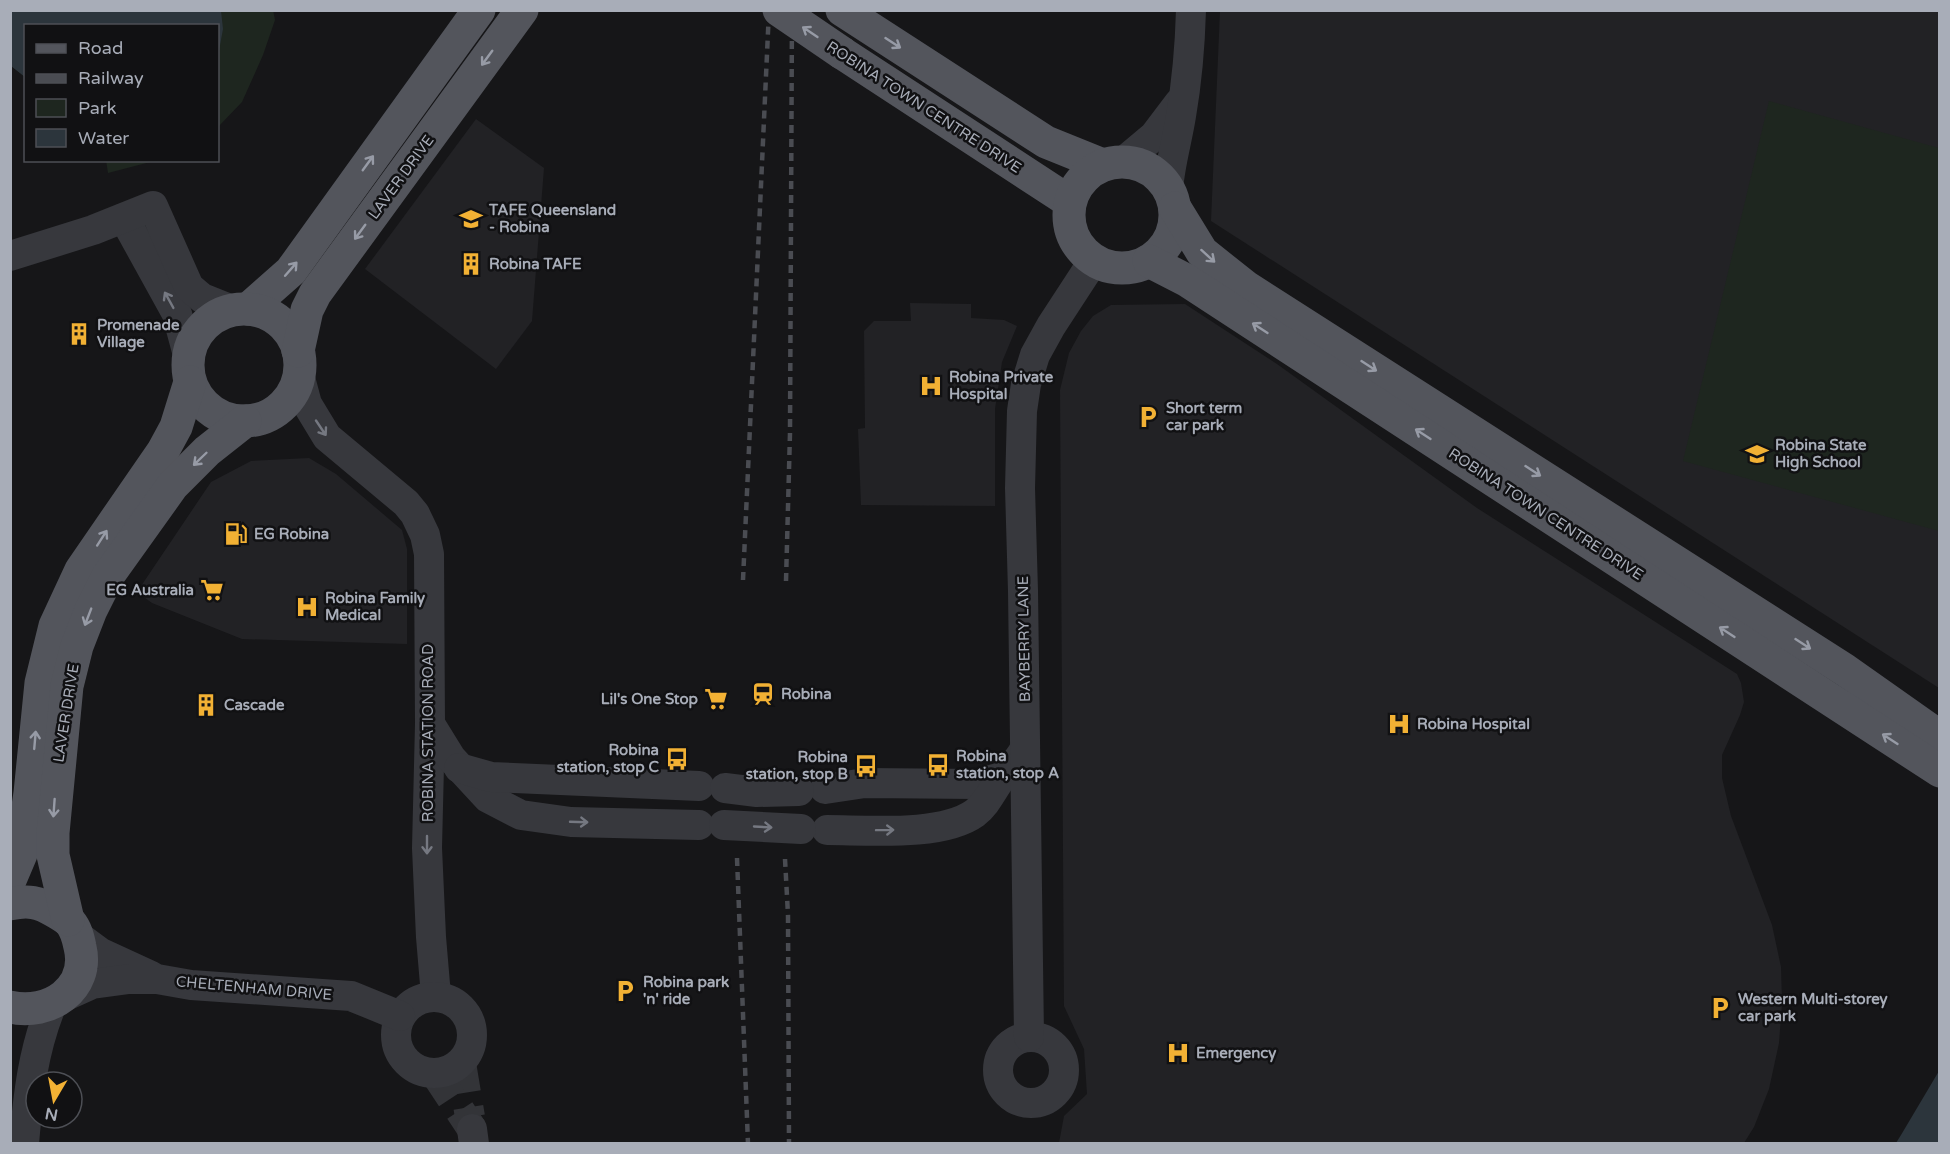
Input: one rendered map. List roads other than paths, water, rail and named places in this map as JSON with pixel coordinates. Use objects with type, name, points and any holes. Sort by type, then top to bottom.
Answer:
[{"type":"main road","points":[[240,310],[265,313],[280,322],[291,335],[299,363],[295,389],[288,399],[276,411],[261,418],[244,421],[227,418],[211,411],[198,398],[189,369],[192,343],[199,331],[213,318],[240,310],[291,271],[479,10]]},
{"type":"main road","name":"LAVER DRIVE","points":[[299,363],[307,310],[315,294],[522,10]]},
{"type":"main road","name":"ROBINA TOWN CENTRE DRIVE","points":[[779,10],[1070,202]]},
{"type":"main road","points":[[843,11],[1046,142],[1113,164],[1143,166],[1155,173],[1172,198],[1175,224],[1170,238],[1161,251],[1149,261],[1136,266],[1121,268],[1107,266],[1094,260],[1081,249],[1072,235],[1069,219],[1070,202],[1077,186],[1088,174],[1113,164]]},
{"type":"main road","name":"ROBINA TOWN CENTRE DRIVE","points":[[1172,198],[1202,252],[1246,286],[1845,670],[1940,737]]},
{"type":"main road","name":"ROBINA TOWN CENTRE DRIVE","points":[[1149,261],[1195,286],[1940,771]]},
{"type":"main road","name":"LAVER DRIVE","points":[[10,880],[21,854],[41,683],[55,626],[81,570],[163,451],[176,427],[189,369]]},
{"type":"main road","name":"LAVER DRIVE","points":[[56,1001],[73,986],[80,970],[82,953],[53,855],[53,832],[67,686],[77,646],[108,576],[173,485],[207,451],[244,421]]},
{"type":"main road","points":[[10,904],[41,903],[73,928]]},
{"type":"main road","points":[[10,1007],[22,1010],[37,1009],[56,1001]]},
{"type":"street","points":[[1172,198],[1172,157],[1184,95],[1190,47],[1191,10]]},
{"type":"street","points":[[1113,164],[1154,136],[1184,95]]},
{"type":"street","points":[[10,256],[153,206],[189,286],[202,298],[240,310]]},
{"type":"street","points":[[124,218],[177,314],[189,369]]},
{"type":"street","name":"BAYBERRY LANE","points":[[1029,1037],[1020,488],[1022,411],[1026,384],[1035,356],[1051,326],[1094,260]]},
{"type":"street","name":"ROBINA STATION ROAD","points":[[299,363],[307,404],[327,437],[405,503],[421,523],[429,554],[430,724],[427,848],[436,996]]},
{"type":"street","points":[[430,724],[441,744],[459,768],[488,798],[521,815],[571,822],[814,830],[934,828],[952,824],[1014,766],[1025,748]]},
{"type":"street","points":[[459,768],[491,777],[712,787],[757,792],[812,790],[865,783],[986,790]]},
{"type":"street","name":"CHELTENHAM DRIVE","points":[[73,928],[101,953],[157,979]]},
{"type":"street","name":"CHELTENHAM DRIVE","points":[[56,1001],[92,984],[129,979],[157,979],[191,985],[351,996],[398,1029]]},
{"type":"street","points":[[436,996],[449,999],[463,1008],[472,1027],[473,1036],[471,1049],[461,1063],[450,1071],[435,1073],[419,1070],[405,1060],[398,1029],[413,1002],[436,996]]},
{"type":"street","points":[[24,1143],[33,1060],[40,1032],[56,1001]]},
{"type":"water","points":[[10,11],[221,11],[223,29],[219,51],[219,24],[24,24],[24,76],[11,66]]},
{"type":"water","points":[[1939,1071],[1939,1143],[1896,1143],[1901,1135]]},
{"type":"tunnel","points":[[461,1063],[470,1117]]},
{"type":"tunnel","points":[[435,1073],[472,1129]]},
{"type":"railway","points":[[743,580],[769,10]]},
{"type":"railway","points":[[786,581],[790,433],[792,10]]},
{"type":"railway","points":[[737,858],[748,1144]]},
{"type":"railway","points":[[785,859],[788,915],[789,1144]]},
{"type":"place","name":"TAFE Queensland - Robina","points":[[471,219]]},
{"type":"place","name":"Robina TAFE","points":[[471,264]]},
{"type":"place","name":"Promenade Village","points":[[79,334]]},
{"type":"place","name":"Robina Private Hospital","points":[[931,386]]},
{"type":"place","name":"Short term car park","points":[[1148,417]]},
{"type":"place","name":"Robina State High School","points":[[1757,454]]},
{"type":"place","name":"EG Robina","points":[[236,534]]},
{"type":"place","name":"EG Australia","points":[[212,590]]},
{"type":"place","name":"Robina Family Medical","points":[[307,607]]},
{"type":"place","name":"Robina","points":[[763,694]]},
{"type":"place","name":"Lil's One Stop","points":[[716,699]]},
{"type":"place","name":"Cascade","points":[[206,705]]},
{"type":"place","name":"Robina Hospital","points":[[1399,724]]},
{"type":"place","name":"Robina station, stop C","points":[[677,759]]},
{"type":"place","name":"Robina station, stop A","points":[[938,765]]},
{"type":"place","name":"Robina station, stop B","points":[[866,766]]},
{"type":"place","name":"Robina park 'n' ride","points":[[625,991]]},
{"type":"place","name":"Western Multi-storey car park","points":[[1720,1008]]},
{"type":"place","name":"Emergency","points":[[1178,1053]]}]
